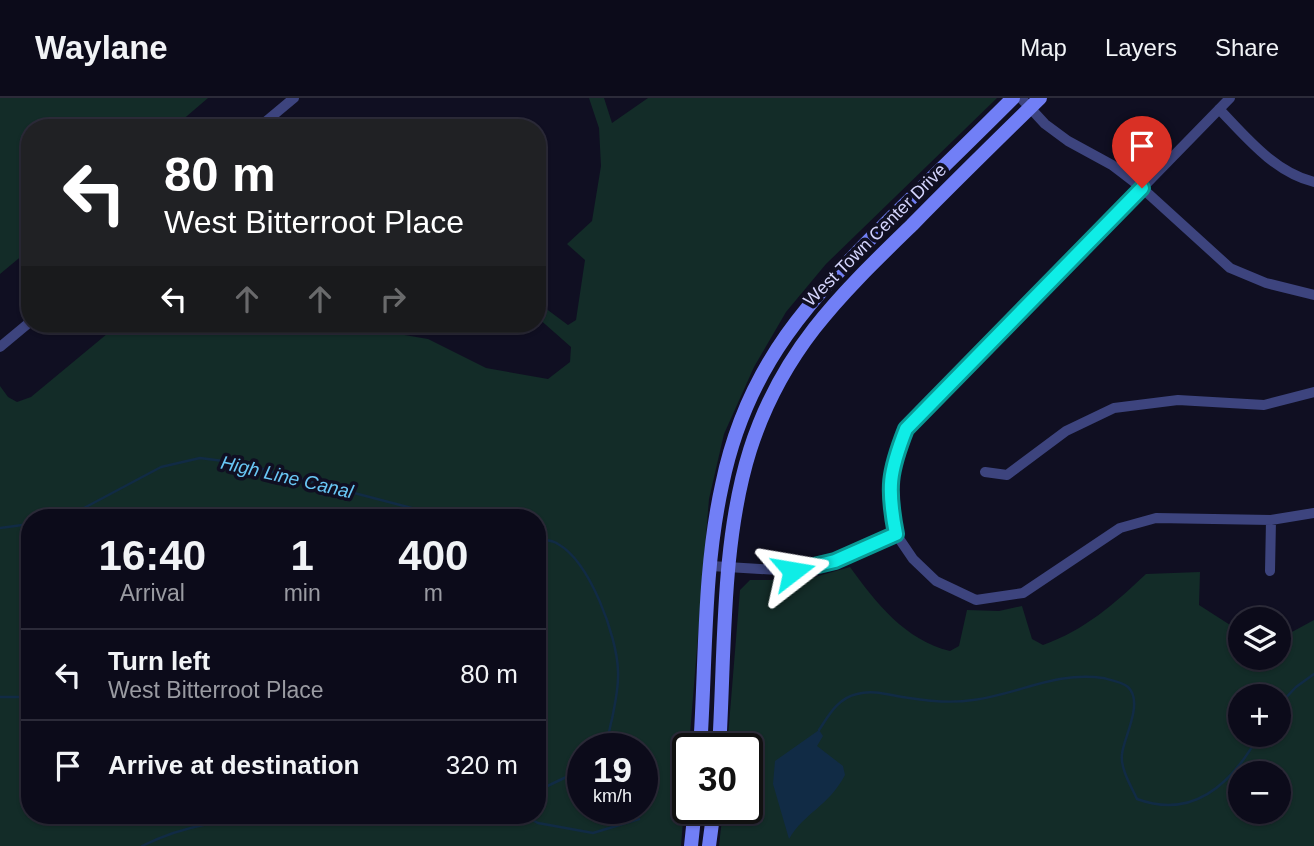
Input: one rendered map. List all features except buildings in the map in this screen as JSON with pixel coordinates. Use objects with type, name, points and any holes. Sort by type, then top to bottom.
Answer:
[{"type":"street","points":[[268,119],[293,98]]},
{"type":"street","name":"West Town Center Drive","points":[[701,733],[717,511],[732,445],[755,386],[782,339],[822,287],[1013,98]]},
{"type":"street","points":[[1230,98],[906,429],[890,469],[890,504],[896,534],[913,559],[936,582],[976,600],[1023,593],[1120,528],[1156,519],[1271,520],[1314,513]]},
{"type":"street","points":[[1030,101],[1068,142],[1112,165],[1142,188],[1230,268],[1266,283],[1314,295]]},
{"type":"street","name":"West Town Center Drive","points":[[720,733],[736,512],[750,450],[771,396],[796,350],[835,300],[1030,101]]},
{"type":"street","points":[[1219,109],[1253,145],[1285,171],[1314,182]]},
{"type":"street","points":[[0,347],[21,330]]},
{"type":"street","points":[[985,472],[1007,475],[1066,431],[1114,408],[1178,401],[1264,405],[1314,392]]},
{"type":"street","points":[[1270,570],[1271,520]]},
{"type":"street","points":[[711,566],[793,571],[835,561],[896,534]]},
{"type":"street","points":[[691,846],[693,824]]},
{"type":"street","points":[[709,846],[712,824]]},
{"type":"green space","points":[[0,98],[208,98],[184,119],[21,119],[21,256],[0,274]]},
{"type":"green space","points":[[589,98],[604,98],[612,123],[648,98],[997,98],[826,264],[786,312],[754,367],[724,434],[709,499],[690,733],[672,733],[672,824],[683,824],[681,846],[0,846],[0,386],[8,397],[17,402],[31,397],[108,333],[393,333],[428,339],[486,368],[548,379],[570,362],[571,347],[546,325],[546,309],[568,325],[576,320],[585,260],[567,244],[592,221],[601,166],[599,128]]},
{"type":"green space","points":[[850,567],[870,594],[905,629],[934,646],[950,651],[959,646],[967,610],[999,611],[1022,606],[1032,639],[1043,645],[1086,624],[1146,574],[1200,572],[1199,605],[1228,624],[1228,670],[1291,670],[1291,632],[1314,620],[1314,846],[719,846],[721,824],[763,824],[763,733],[728,733],[740,590],[750,580],[804,580]]},
{"type":"water","points":[[819,730],[823,736],[817,746],[843,766],[845,775],[831,795],[802,822],[789,839],[773,784],[775,761]]},
{"type":"waterway","name":"High Line Canal","points":[[81,509],[161,467],[200,458],[239,463],[415,509]]},
{"type":"waterway","name":"High Line Canal","points":[[0,528],[21,525]]},
{"type":"waterway","name":"High Line Canal","points":[[546,540],[570,553],[581,567],[607,620],[613,639],[618,677],[608,733]]},
{"type":"waterway","points":[[1291,692],[1314,674]]},
{"type":"waterway","points":[[819,730],[839,703],[850,696],[864,693],[933,701],[966,701],[1053,680],[1086,677],[1116,681],[1126,685],[1132,693],[1134,710],[1122,759],[1126,777],[1137,799],[1158,804],[1194,800],[1224,781],[1252,747]]},
{"type":"waterway","points":[[0,697],[21,697]]},
{"type":"waterway","name":"High Line Canal","points":[[546,787],[567,777]]},
{"type":"waterway","name":"High Line Canal","points":[[142,846],[176,832],[210,824]]},
{"type":"waterway","points":[[544,824],[593,833],[623,824]]},
{"type":"route","points":[[793,571],[835,561],[896,534],[890,504],[890,469],[906,429],[1142,188]]}]
